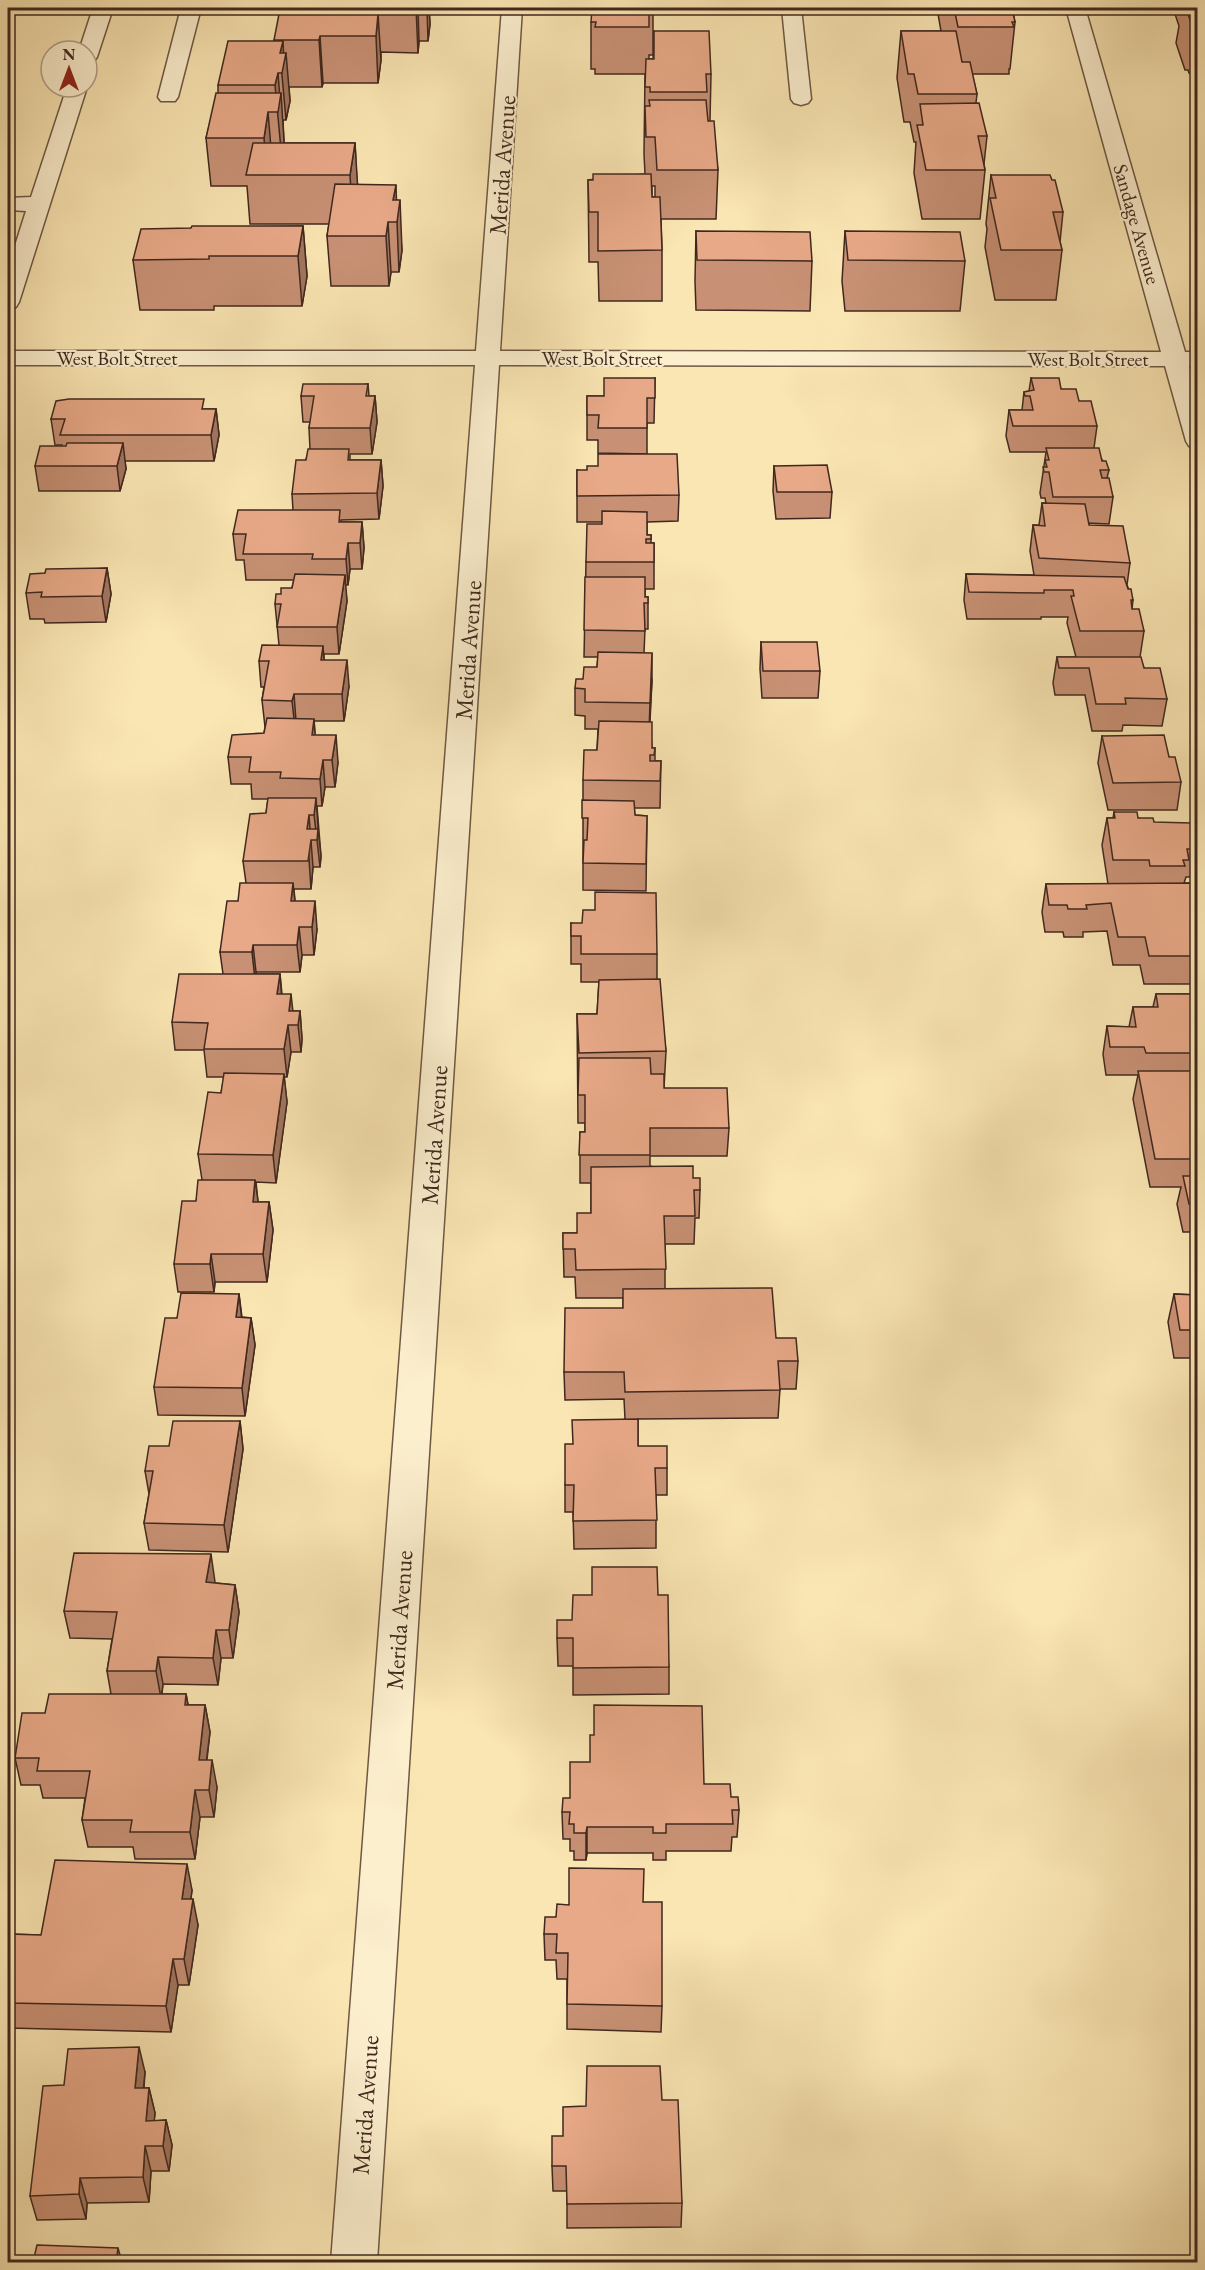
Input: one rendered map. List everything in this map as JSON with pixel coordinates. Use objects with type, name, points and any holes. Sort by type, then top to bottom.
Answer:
[{"type":"street","points":[[93,39],[103,8]]},
{"type":"street","points":[[168,97],[191,8]]},
{"type":"street","name":"Merida Avenue","points":[[354,2262],[512,8]]},
{"type":"street","points":[[791,8],[801,99]]},
{"type":"street","name":"Sandage Avenue","points":[[1076,8],[1186,359],[1197,441]]},
{"type":"street","points":[[8,302],[73,99]]},
{"type":"street","points":[[8,204],[39,204]]},
{"type":"street","name":"West Bolt Street","points":[[8,358],[1186,359]]},
{"type":"building","points":[[592,8],[649,8],[649,27],[595,27],[596,22],[591,22]]},
{"type":"building","points":[[954,8],[1012,8],[1014,27],[958,27]]},
{"type":"building","points":[[1186,8],[1197,8],[1197,27],[1195,23],[1191,23]]},
{"type":"building","points":[[279,14],[378,14],[376,36],[320,36],[319,40],[274,40]]},
{"type":"building","points":[[654,31],[709,31],[711,74],[706,74],[707,92],[650,92],[650,87],[645,87],[646,59],[654,59]]},
{"type":"building","points":[[901,31],[956,31],[962,62],[970,62],[977,94],[918,94],[914,74],[908,74]]},
{"type":"building","points":[[228,41],[283,41],[280,53],[286,53],[282,73],[278,73],[275,85],[218,85]]},
{"type":"building","points":[[216,93],[281,93],[278,112],[268,112],[264,138],[206,138]]},
{"type":"building","points":[[649,100],[706,100],[708,121],[714,121],[718,170],[657,170],[655,137],[646,137],[645,106],[650,106]]},
{"type":"building","points":[[979,103],[987,136],[978,136],[985,170],[926,170],[917,125],[923,125],[920,104]]},
{"type":"building","points":[[253,143],[355,143],[350,175],[246,175]]},
{"type":"building","points":[[593,174],[651,174],[652,197],[660,197],[662,250],[598,251],[598,212],[589,212],[588,180],[593,180]]},
{"type":"building","points":[[991,175],[1050,175],[1052,180],[1055,180],[1063,212],[1053,212],[1062,250],[1001,250],[990,198],[996,198]]},
{"type":"building","points":[[335,184],[396,185],[393,200],[400,200],[397,222],[388,222],[386,236],[327,236]]},
{"type":"building","points":[[192,226],[303,226],[298,256],[209,256],[209,259],[133,260],[141,229],[191,228]]},
{"type":"building","points":[[696,231],[810,232],[812,261],[697,260]]},
{"type":"building","points":[[845,231],[960,232],[965,261],[848,260]]},
{"type":"building","points":[[604,378],[655,378],[655,398],[647,398],[647,428],[598,428],[599,415],[587,415],[587,396],[604,396]]},
{"type":"building","points":[[1031,378],[1059,378],[1061,389],[1076,389],[1079,401],[1091,401],[1097,426],[1013,426],[1009,410],[1033,410],[1030,396],[1025,396],[1024,392],[1034,390]]},
{"type":"building","points":[[303,384],[368,384],[366,396],[375,396],[370,428],[309,428],[314,396],[301,396]]},
{"type":"building","points":[[69,399],[204,399],[202,409],[216,409],[211,435],[60,435],[65,419],[51,419],[56,401]]},
{"type":"building","points":[[67,443],[123,443],[117,466],[35,466],[40,446],[66,446]]},
{"type":"building","points":[[1046,448],[1099,448],[1102,461],[1106,461],[1109,470],[1100,470],[1102,478],[1109,478],[1113,497],[1053,497],[1049,472],[1044,472],[1043,467],[1047,467],[1045,460],[1049,460]]},
{"type":"building","points":[[308,449],[349,449],[348,460],[381,460],[377,493],[292,494],[296,460],[306,460]]},
{"type":"building","points":[[598,454],[677,454],[679,495],[577,496],[577,470],[587,470],[587,466],[598,466]]},
{"type":"building","points":[[827,465],[832,492],[777,492],[774,466]]},
{"type":"building","points":[[1042,503],[1085,504],[1089,525],[1123,526],[1130,563],[1039,558],[1033,525],[1045,526]]},
{"type":"building","points":[[238,510],[340,510],[339,522],[362,522],[360,543],[348,543],[346,559],[312,559],[313,554],[243,554],[246,534],[233,534]]},
{"type":"building","points":[[602,511],[647,512],[647,535],[651,535],[651,539],[646,539],[646,543],[654,543],[654,562],[586,562],[587,524],[602,524]]},
{"type":"building","points":[[107,568],[102,596],[41,597],[42,592],[26,593],[30,574],[45,573],[46,569]]},
{"type":"building","points":[[295,574],[345,575],[337,627],[277,627],[281,604],[275,604],[276,594],[281,594],[281,588],[292,588]]},
{"type":"building","points":[[966,574],[1124,577],[1128,589],[1131,589],[1132,609],[1139,609],[1144,631],[1080,631],[1071,596],[1074,596],[1073,590],[1044,590],[1044,593],[969,592]]},
{"type":"building","points":[[585,577],[645,577],[645,597],[648,597],[648,603],[644,603],[645,631],[584,630]]},
{"type":"building","points":[[761,642],[817,642],[820,671],[763,671]]},
{"type":"building","points":[[262,645],[323,646],[321,660],[347,660],[342,694],[294,694],[292,701],[262,700],[269,661],[259,661]]},
{"type":"building","points":[[598,652],[652,653],[650,703],[585,702],[585,689],[575,688],[576,679],[583,679],[584,667],[597,667]]},
{"type":"building","points":[[1057,657],[1141,657],[1144,668],[1160,668],[1167,699],[1125,698],[1126,704],[1096,704],[1089,668],[1059,668]]},
{"type":"building","points":[[267,718],[314,719],[312,735],[336,735],[332,760],[323,760],[320,779],[280,778],[281,772],[249,772],[251,757],[228,757],[232,735],[264,733]]},
{"type":"building","points":[[599,721],[652,722],[652,748],[655,748],[654,755],[650,755],[650,761],[661,761],[660,781],[583,780],[584,750],[597,750]]},
{"type":"building","points":[[1164,735],[1169,757],[1175,757],[1181,782],[1113,783],[1102,736]]},
{"type":"building","points":[[268,798],[316,798],[314,815],[309,815],[307,829],[318,829],[317,840],[311,840],[308,861],[243,861],[250,814],[266,813]]},
{"type":"building","points":[[582,800],[634,801],[635,815],[647,816],[646,864],[583,863],[588,818],[582,818]]},
{"type":"building","points":[[1114,812],[1137,812],[1138,818],[1153,818],[1154,822],[1191,823],[1196,849],[1187,849],[1189,860],[1183,860],[1185,866],[1150,866],[1149,860],[1113,860],[1107,818],[1115,818]]},
{"type":"building","points":[[240,883],[293,883],[291,901],[315,901],[312,927],[299,927],[297,945],[253,945],[252,952],[220,952],[227,901],[238,901]]},
{"type":"building","points":[[1197,883],[1197,956],[1149,956],[1145,937],[1118,937],[1111,903],[1086,905],[1087,909],[1068,909],[1067,905],[1049,905],[1046,884]]},
{"type":"building","points":[[595,892],[656,893],[657,954],[581,954],[581,936],[571,936],[571,923],[582,923],[583,910],[595,910]]},
{"type":"building","points":[[179,974],[280,974],[277,994],[291,994],[289,1011],[300,1011],[298,1025],[288,1025],[284,1049],[204,1049],[208,1023],[172,1022]]},
{"type":"building","points":[[660,979],[666,1051],[579,1053],[577,1014],[597,1014],[599,980]]},
{"type":"building","points":[[1156,994],[1197,994],[1197,1053],[1146,1053],[1144,1047],[1110,1047],[1107,1026],[1136,1027],[1133,1007],[1158,1007]]},
{"type":"building","points":[[579,1058],[650,1058],[651,1074],[664,1074],[664,1088],[727,1088],[729,1128],[650,1128],[650,1155],[579,1155],[580,1132],[585,1132],[585,1095],[578,1095]]},
{"type":"building","points":[[1138,1071],[1197,1071],[1197,1159],[1155,1159]]},
{"type":"building","points":[[224,1073],[284,1074],[273,1155],[198,1154],[208,1092],[221,1093]]},
{"type":"building","points":[[693,1166],[693,1178],[700,1178],[700,1190],[694,1190],[695,1216],[664,1216],[666,1269],[576,1270],[575,1249],[563,1249],[563,1233],[577,1233],[577,1213],[591,1213],[591,1167]]},
{"type":"building","points":[[1183,1176],[1197,1176],[1197,1204],[1189,1204]]},
{"type":"building","points":[[198,1180],[255,1180],[253,1202],[269,1202],[263,1254],[211,1254],[210,1264],[174,1264],[182,1201],[196,1201]]},
{"type":"building","points":[[772,1288],[776,1338],[796,1338],[798,1361],[778,1361],[780,1390],[625,1392],[624,1372],[564,1372],[565,1308],[623,1308],[623,1289]]},
{"type":"building","points":[[181,1293],[239,1294],[236,1317],[251,1318],[242,1388],[154,1387],[165,1318],[177,1318]]},
{"type":"building","points":[[1174,1294],[1197,1295],[1197,1330],[1180,1330]]},
{"type":"building","points":[[638,1419],[638,1446],[667,1446],[667,1468],[655,1468],[657,1520],[573,1521],[574,1485],[565,1485],[565,1444],[573,1444],[572,1420]]},
{"type":"building","points":[[173,1421],[240,1421],[224,1525],[144,1523],[153,1471],[145,1471],[149,1446],[169,1446]]},
{"type":"building","points":[[74,1553],[211,1554],[206,1582],[235,1585],[229,1630],[216,1630],[213,1658],[158,1657],[156,1671],[107,1671],[117,1612],[64,1611]]},
{"type":"building","points":[[592,1567],[657,1567],[658,1595],[668,1595],[669,1667],[573,1668],[573,1638],[557,1638],[557,1620],[572,1620],[573,1595],[592,1595]]},
{"type":"building","points":[[49,1694],[186,1694],[185,1705],[205,1705],[199,1760],[212,1760],[209,1790],[195,1790],[190,1832],[130,1832],[132,1820],[82,1820],[90,1771],[37,1771],[39,1758],[15,1758],[22,1713],[45,1713]]},
{"type":"building","points":[[594,1705],[702,1706],[704,1784],[730,1784],[731,1797],[738,1797],[739,1810],[732,1810],[733,1824],[666,1824],[666,1833],[653,1833],[653,1827],[587,1827],[586,1833],[574,1833],[574,1824],[569,1824],[570,1812],[562,1812],[563,1798],[570,1798],[570,1762],[590,1762],[590,1735],[594,1735]]},
{"type":"building","points":[[55,1860],[187,1864],[182,1899],[193,1899],[184,1959],[173,1959],[166,2006],[8,2003],[8,1934],[41,1935]]},
{"type":"building","points":[[569,1868],[644,1869],[643,1902],[662,1902],[662,2006],[567,2004],[568,1953],[556,1953],[557,1934],[544,1934],[545,1917],[556,1917],[557,1904],[569,1905]]},
{"type":"building","points":[[139,2047],[135,2088],[149,2088],[146,2121],[166,2120],[163,2146],[145,2146],[143,2177],[80,2178],[79,2194],[30,2196],[43,2086],[64,2085],[68,2049]]},
{"type":"building","points":[[587,2066],[660,2066],[662,2100],[678,2100],[682,2203],[567,2204],[566,2166],[552,2166],[552,2136],[563,2136],[563,2107],[586,2106]]},
{"type":"building","points":[[37,2245],[118,2248],[116,2262],[33,2262]]}]
